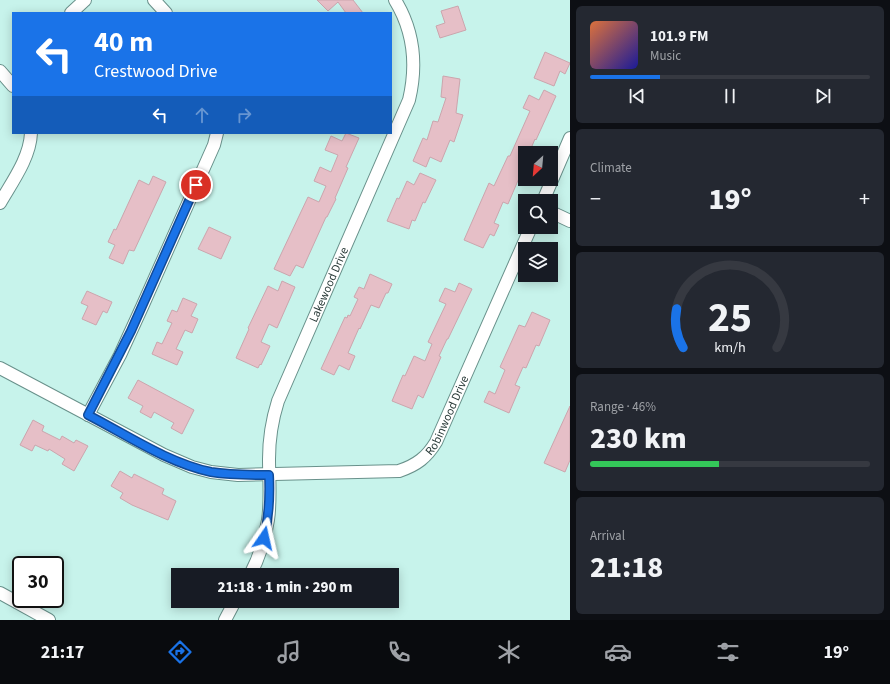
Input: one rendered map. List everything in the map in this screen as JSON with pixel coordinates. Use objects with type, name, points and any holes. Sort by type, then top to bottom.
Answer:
[{"type":"street","points":[[72,12],[85,0]]},
{"type":"street","points":[[154,0],[165,12]]},
{"type":"street","name":"Lakewood Drive","points":[[253,568],[259,556],[268,520],[270,501],[269,475],[271,431],[278,401],[409,100],[414,72],[412,45],[407,24],[395,0]]},
{"type":"street","points":[[6,71],[12,84]]},
{"type":"street","points":[[0,203],[29,147],[31,134]]},
{"type":"street","points":[[88,415],[120,355],[139,314],[214,145],[217,134]]},
{"type":"street","points":[[545,194],[570,138]]},
{"type":"street","points":[[558,215],[570,221]]},
{"type":"street","name":"Robinwood Drive","points":[[0,368],[164,456],[192,467],[211,472],[238,475],[269,475],[399,470],[411,467],[422,460],[430,452],[436,442],[528,234]]},
{"type":"street","points":[[0,593],[49,620]]},
{"type":"street","points":[[225,620],[232,608]]},
{"type":"building","points":[[317,0],[353,0],[362,12],[345,12],[338,2],[328,11]]},
{"type":"building","points":[[458,6],[466,30],[440,38],[436,26],[445,23],[441,11]]},
{"type":"building","points":[[545,52],[570,63],[565,74],[560,71],[554,86],[534,78]]},
{"type":"building","points":[[443,76],[460,79],[456,113],[463,115],[454,142],[450,140],[441,162],[430,157],[426,167],[413,161],[423,138],[427,140],[433,121],[438,122],[446,98],[441,97]]},
{"type":"building","points":[[544,90],[556,96],[532,146],[518,146],[518,180],[508,204],[503,202],[494,223],[499,225],[494,236],[490,234],[483,248],[464,240],[489,183],[494,186],[508,156],[510,156],[530,111],[523,108],[529,95],[539,100]]},
{"type":"building","points":[[346,134],[359,138],[346,167],[348,168],[335,198],[336,199],[326,217],[303,268],[296,265],[290,276],[274,269],[308,197],[319,202],[326,186],[314,181],[320,167],[331,172],[338,155],[325,150],[331,136],[342,141]]},
{"type":"building","points":[[420,173],[436,180],[425,203],[423,202],[415,221],[412,220],[409,229],[387,221],[397,198],[399,199],[407,181],[414,185]]},
{"type":"building","points":[[153,176],[166,182],[134,251],[129,250],[123,264],[109,258],[115,245],[108,242],[114,229],[116,230],[139,180],[149,185]]},
{"type":"building","points":[[209,227],[231,237],[221,259],[198,249]]},
{"type":"building","points":[[370,274],[392,284],[379,308],[371,305],[360,329],[359,328],[348,353],[355,356],[349,370],[339,365],[334,375],[321,369],[345,317],[347,318],[348,315],[350,316],[358,299],[354,297],[359,287],[364,289]]},
{"type":"building","points":[[282,281],[295,287],[277,328],[269,324],[261,342],[270,346],[258,368],[236,358],[249,329],[248,328],[268,286],[278,291]]},
{"type":"building","points":[[459,283],[472,289],[439,356],[441,357],[423,398],[418,395],[412,409],[392,401],[403,375],[405,376],[414,356],[425,361],[432,344],[428,342],[446,304],[439,301],[445,288],[455,292]]},
{"type":"building","points":[[87,291],[112,302],[107,313],[103,311],[96,325],[82,319],[88,306],[81,303]]},
{"type":"building","points":[[183,298],[197,304],[191,316],[198,319],[192,333],[185,330],[176,349],[183,352],[177,365],[152,354],[157,342],[162,344],[172,323],[167,321],[172,310],[177,312]]},
{"type":"building","points":[[532,312],[550,320],[539,346],[536,345],[526,368],[523,367],[515,385],[520,387],[509,413],[484,402],[489,391],[495,394],[505,370],[500,367],[519,325],[525,327]]},
{"type":"building","points":[[138,380],[194,410],[182,434],[171,428],[174,423],[154,412],[151,418],[140,412],[143,406],[128,398]]},
{"type":"building","points":[[570,406],[570,460],[565,472],[544,463]]},
{"type":"building","points":[[33,420],[44,426],[42,431],[60,440],[62,436],[74,443],[76,440],[88,446],[74,471],[62,464],[65,459],[49,449],[48,451],[35,445],[32,451],[20,445]]},
{"type":"building","points":[[120,471],[132,478],[134,474],[164,489],[162,494],[176,501],[168,520],[132,505],[120,498],[123,493],[111,486]]},
{"type":"route","points":[[196,185],[120,355],[88,415],[164,456],[192,467],[211,472],[238,475],[269,475],[270,501],[264,538]]}]
